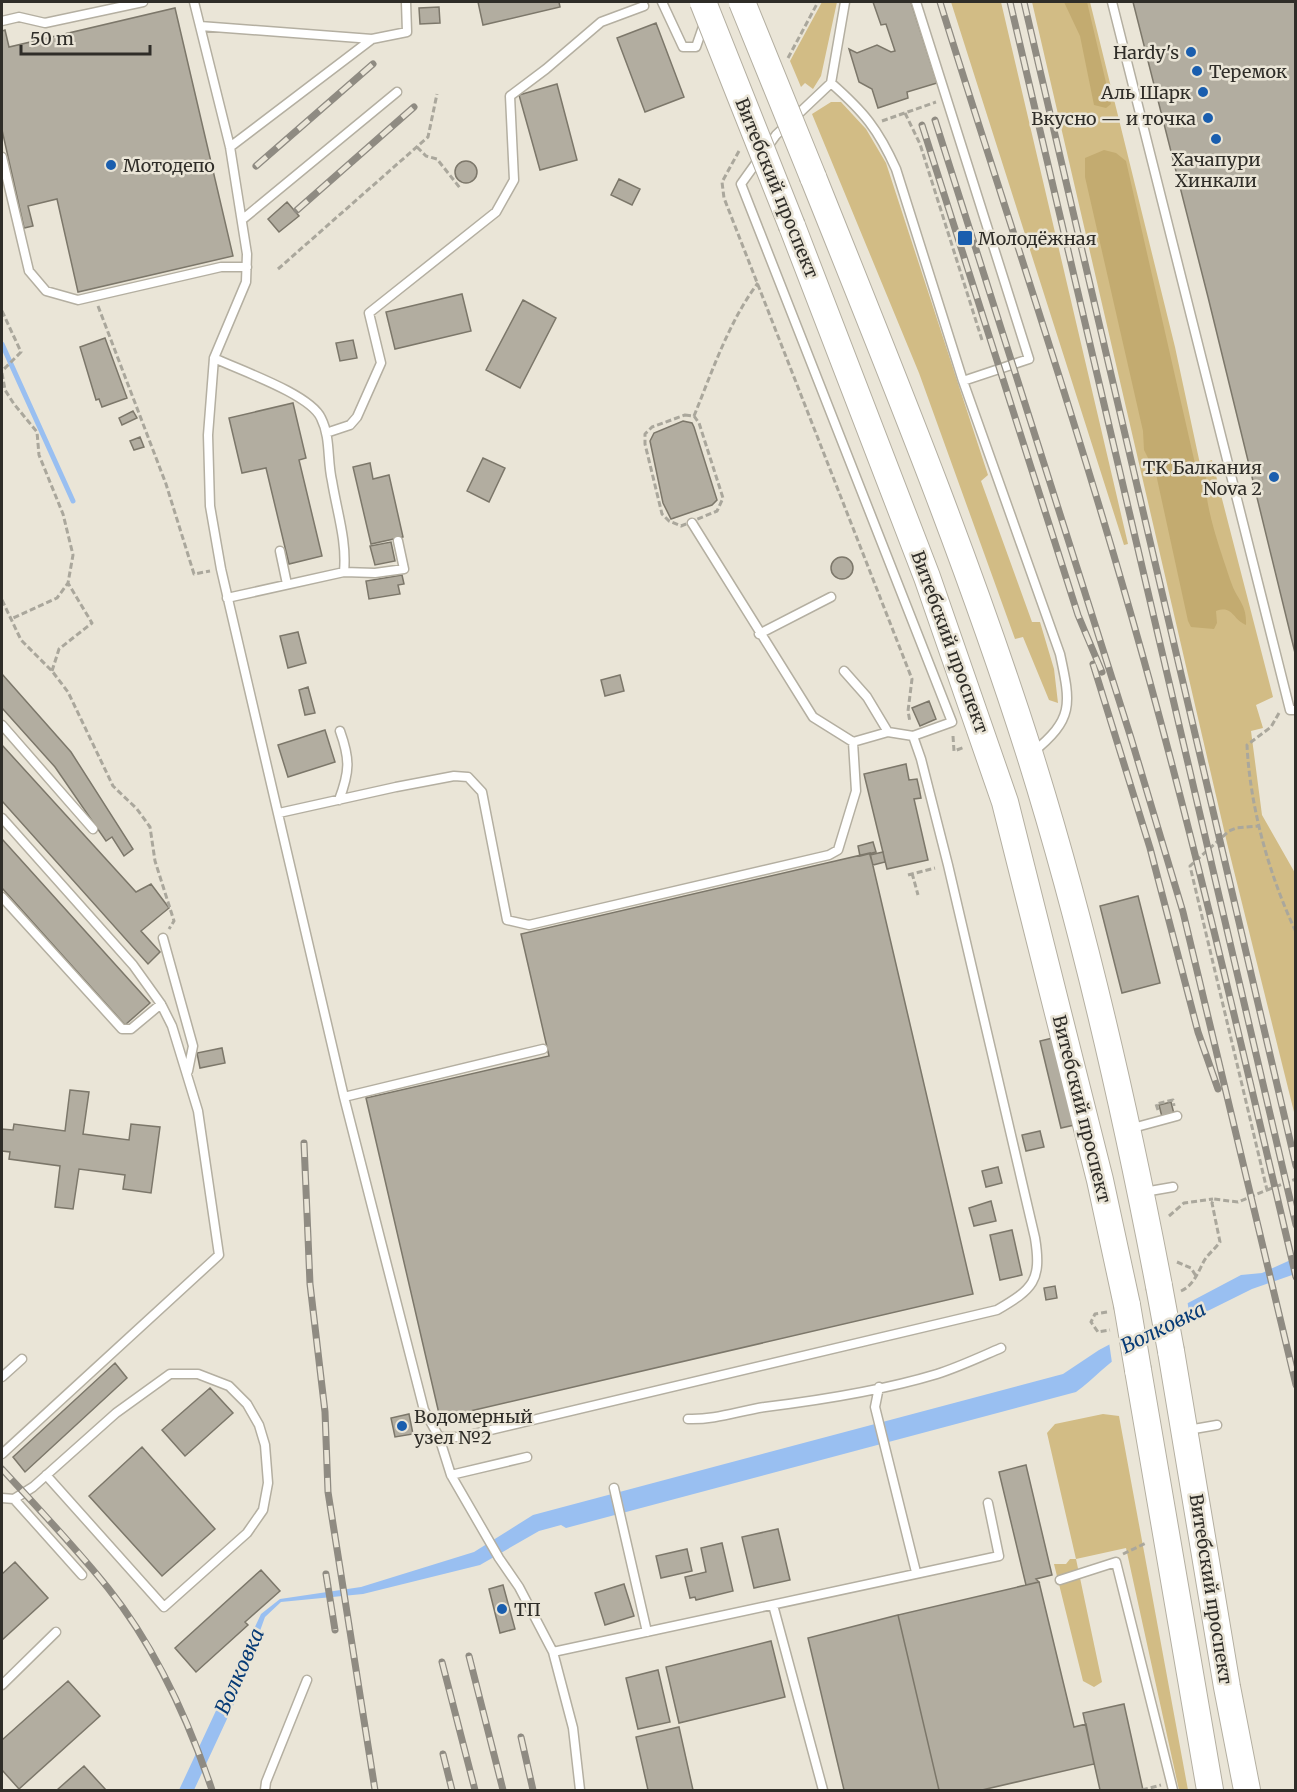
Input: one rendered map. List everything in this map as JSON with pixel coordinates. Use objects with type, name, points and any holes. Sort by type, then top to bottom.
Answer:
[{"type":"main road","name":"Витебский проспект","points":[[702,2],[792,226],[927,577],[1003,794],[1100,1180],[1127,1305],[1210,1791]]},
{"type":"main road","name":"Витебский проспект","points":[[742,2],[957,545],[1029,755],[1060,857],[1142,1192],[1247,1791]]},
{"type":"lane","points":[[2,21],[19,17],[45,23],[143,2]]},
{"type":"lane","points":[[194,2],[230,147],[243,219],[247,267],[246,282],[214,358],[208,435],[210,506],[227,598],[344,1097],[424,1410],[439,1437],[451,1475],[499,1558],[519,1587],[554,1652],[573,1728],[580,1791]]},
{"type":"lane","points":[[200,26],[372,39],[407,32],[406,2]]},
{"type":"lane","points":[[662,2],[683,46],[696,47],[712,2]]},
{"type":"lane","points":[[692,523],[759,634],[813,717],[853,742],[888,732],[913,736],[952,722],[741,184],[776,135],[831,83],[845,2]]},
{"type":"lane","points":[[916,2],[1029,359],[963,381]]},
{"type":"lane","points":[[1112,2],[1287,699],[1290,710],[1296,711]]},
{"type":"lane","points":[[326,433],[350,425],[357,417],[381,363],[369,313],[496,212],[514,180],[510,96],[601,22],[644,6]]},
{"type":"lane","points":[[230,147],[372,39]]},
{"type":"lane","points":[[831,83],[863,111],[882,138],[896,169],[963,381],[1047,618],[1065,678],[1067,705],[1065,717],[1053,736],[1029,755]]},
{"type":"lane","points":[[243,219],[397,92]]},
{"type":"lane","points":[[2,157],[29,271],[46,291],[57,296],[78,300],[221,267],[247,267]]},
{"type":"lane","points":[[214,358],[299,396],[321,416],[326,433],[331,477],[344,543],[344,572]]},
{"type":"lane","points":[[227,598],[344,572],[375,573],[404,569],[398,542]]},
{"type":"lane","points":[[280,551],[287,584]]},
{"type":"lane","points":[[759,634],[831,597]]},
{"type":"lane","points":[[844,671],[867,697],[888,732]]},
{"type":"lane","points":[[2,725],[93,829]]},
{"type":"lane","points":[[339,800],[347,780],[349,756],[340,731]]},
{"type":"lane","points":[[439,1437],[462,1437],[997,1310],[1024,1293],[1033,1283],[1039,1271],[1035,1238],[948,865],[913,736]]},
{"type":"lane","points":[[279,813],[434,780],[468,777],[482,792],[507,920],[529,925],[829,855],[838,850],[856,791],[853,742]]},
{"type":"lane","points":[[2,818],[133,965],[161,1004],[172,1026],[188,1071],[198,1111],[219,1255],[2,1454]]},
{"type":"lane","points":[[2,897],[122,1029],[131,1029],[161,1004]]},
{"type":"lane","points":[[163,938],[193,1046],[188,1071]]},
{"type":"lane","points":[[344,1097],[543,1049]]},
{"type":"lane","points":[[1128,1129],[1177,1116]]},
{"type":"lane","points":[[1142,1192],[1173,1187]]},
{"type":"lane","points":[[688,1419],[708,1420],[763,1408],[811,1402],[937,1374],[1001,1348]]},
{"type":"lane","points":[[2,1377],[22,1359]]},
{"type":"lane","points":[[2,1498],[14,1499],[46,1476],[116,1413],[170,1374],[198,1374],[229,1386],[247,1404],[259,1425],[265,1445],[268,1483],[263,1510],[247,1533],[164,1607],[46,1476]]},
{"type":"lane","points":[[879,1387],[875,1407],[916,1572]]},
{"type":"lane","points":[[1185,1430],[1217,1425]]},
{"type":"lane","points":[[451,1475],[527,1456]]},
{"type":"lane","points":[[614,1488],[646,1632]]},
{"type":"lane","points":[[14,1499],[82,1575]]},
{"type":"lane","points":[[554,1652],[916,1572],[999,1556],[988,1503]]},
{"type":"lane","points":[[1060,1580],[1116,1562],[1173,1791]]},
{"type":"lane","points":[[773,1605],[823,1791]]},
{"type":"lane","points":[[2,1685],[56,1632]]},
{"type":"lane","points":[[265,1791],[266,1782],[307,1680]]},
{"type":"path","points":[[278,269],[428,137],[437,94]]},
{"type":"path","points":[[872,124],[946,98]]},
{"type":"path","points":[[905,113],[920,144],[982,340]]},
{"type":"path","points":[[417,147],[426,156],[437,159],[460,188]]},
{"type":"path","points":[[694,416],[712,372],[749,295],[758,283]]},
{"type":"path","points":[[94,295],[166,484],[194,574],[221,570]]},
{"type":"path","points":[[2,311],[21,352],[2,370],[5,390],[36,432],[39,455],[63,514],[73,555],[68,583],[57,598],[11,619]]},
{"type":"path","points":[[685,415],[694,416],[699,423],[723,498],[717,511],[681,526],[669,521],[662,513],[645,444],[645,434],[652,427],[685,415]]},
{"type":"path","points":[[51,670],[59,649],[92,622],[68,583]]},
{"type":"path","points":[[2,600],[21,640],[51,670],[68,692],[113,786],[137,809],[150,827],[155,861],[174,921],[163,938]]},
{"type":"path","points":[[1271,727],[1246,745],[1251,790],[1284,907],[1296,932]]},
{"type":"path","points":[[954,751],[963,747]]},
{"type":"path","points":[[1260,826],[1229,831],[1190,866],[1267,1190]]},
{"type":"path","points":[[918,896],[910,874],[948,865]]},
{"type":"path","points":[[1169,1216],[1184,1203],[1214,1198],[1238,1202],[1296,1179]]},
{"type":"path","points":[[1177,1262],[1191,1268],[1196,1276],[1203,1262],[1220,1242],[1212,1203],[1214,1198]]},
{"type":"path","points":[[1127,1550],[1142,1544]]},
{"type":"path","points":[[1142,1790],[1148,1788]]},
{"type":"shaded area","points":[[822,2],[837,2],[821,76],[813,89],[805,83],[801,87],[790,61]]},
{"type":"shaded area","points":[[951,2],[1001,2],[1128,544],[1124,545]]},
{"type":"shaded area","points":[[1032,2],[1090,2],[1175,347],[1200,464],[1212,460],[1273,697],[1256,705],[1263,728],[1251,731],[1262,815],[1295,873],[1295,1116],[1227,843]]},
{"type":"shaded area","points":[[1064,2],[1087,2],[1111,104],[1106,108],[1094,105],[1080,36]]},
{"type":"shaded area","points":[[831,102],[841,102],[866,129],[886,163],[988,475],[981,481],[1032,622],[1040,622],[1054,669],[1058,703],[1049,700],[1023,637],[1015,639],[919,373],[812,114]]},
{"type":"shaded area","points":[[1104,150],[1116,153],[1126,161],[1196,468],[1208,469],[1206,493],[1213,525],[1233,588],[1243,607],[1246,625],[1226,610],[1216,611],[1217,623],[1214,629],[1191,627],[1188,621],[1156,474],[1144,450],[1143,431],[1085,177],[1085,158]]},
{"type":"shaded area","points":[[1103,1414],[1119,1416],[1188,1790],[1179,1790],[1126,1548],[1076,1559],[1047,1433],[1055,1424]]},
{"type":"shaded area","points":[[1070,1559],[1076,1559],[1102,1682],[1094,1687],[1083,1681],[1054,1564],[1066,1564]]},
{"type":"water","name":"Волковка","points":[[1295,1258],[1295,1274],[1252,1289],[1127,1351],[1076,1392],[566,1528],[561,1525],[539,1531],[480,1565],[363,1594],[281,1602],[265,1617],[233,1706],[194,1790],[179,1790],[261,1614],[280,1599],[361,1587],[474,1552],[533,1515],[1063,1374],[1099,1350],[1241,1275],[1262,1273]]},
{"type":"pier","points":[[1187,1300],[1191,1322],[1112,1363],[1109,1342]]},
{"type":"building","points":[[478,2],[559,2],[560,7],[483,25]]},
{"type":"building","points":[[873,2],[911,2],[937,83],[907,92],[908,98],[878,108],[872,89],[859,82],[849,49],[857,53],[877,45],[891,52],[895,51],[886,24],[881,25]]},
{"type":"building","name":"ТК Балкания Nova 2","points":[[1133,2],[1296,2],[1296,657],[1208,297]]},
{"type":"building","points":[[439,7],[440,23],[420,24],[419,8]]},
{"type":"building","name":"Мотодепо","points":[[175,8],[233,256],[78,292],[57,199],[28,206],[33,226],[24,228],[2,130],[2,31],[5,30],[9,47]]},
{"type":"building","points":[[656,23],[684,97],[645,112],[617,38]]},
{"type":"building","points":[[557,84],[577,160],[540,170],[519,95]]},
{"type":"building","points":[[462,161],[470,161],[477,168],[477,176],[470,183],[462,183],[455,176],[455,168]]},
{"type":"building","points":[[619,179],[640,189],[632,205],[611,195]]},
{"type":"building","points":[[287,202],[299,216],[279,232],[268,219]]},
{"type":"building","points":[[462,294],[471,331],[395,349],[386,312]]},
{"type":"building","points":[[523,300],[556,318],[520,388],[486,370]]},
{"type":"building","points":[[105,338],[127,398],[102,407],[99,399],[96,400],[80,347]]},
{"type":"building","points":[[353,340],[357,358],[340,361],[336,343]]},
{"type":"building","points":[[293,403],[306,458],[299,460],[322,556],[289,564],[266,468],[242,473],[229,418]]},
{"type":"building","points":[[133,411],[137,418],[122,425],[119,418]]},
{"type":"building","points":[[683,421],[692,423],[694,427],[717,500],[712,505],[671,519],[663,503],[650,441],[654,433]]},
{"type":"building","points":[[140,437],[144,447],[134,450],[130,441]]},
{"type":"building","points":[[483,458],[505,468],[489,502],[467,491]]},
{"type":"building","points":[[370,463],[373,479],[389,475],[403,537],[371,544],[353,467]]},
{"type":"building","points":[[391,542],[395,561],[375,565],[370,546]]},
{"type":"building","points":[[842,557],[850,560],[853,568],[850,576],[842,579],[834,576],[831,568],[834,560]]},
{"type":"building","points":[[402,575],[404,584],[398,585],[400,594],[369,599],[366,581]]},
{"type":"building","points":[[298,632],[306,663],[288,668],[280,636]]},
{"type":"building","points":[[2,674],[71,752],[133,849],[124,856],[112,837],[106,841],[55,767],[2,708]]},
{"type":"building","points":[[620,675],[624,691],[605,696],[601,680]]},
{"type":"building","points":[[308,687],[315,713],[305,715],[299,690]]},
{"type":"building","points":[[929,701],[936,719],[920,726],[912,708]]},
{"type":"building","points":[[325,730],[335,762],[288,777],[278,745]]},
{"type":"building","points":[[2,745],[136,892],[151,884],[169,908],[141,931],[160,952],[148,964],[2,801]]},
{"type":"building","points":[[906,764],[909,780],[917,779],[921,798],[914,799],[928,860],[887,869],[864,774]]},
{"type":"building","points":[[2,839],[150,1003],[125,1025],[2,888]]},
{"type":"building","points":[[873,842],[876,852],[860,856],[858,846]]},
{"type":"building","points":[[883,852],[885,862],[873,865],[870,855]]},
{"type":"building","points":[[870,853],[973,1294],[440,1418],[366,1098],[549,1056],[521,934]]},
{"type":"building","points":[[1138,896],[1160,983],[1122,993],[1100,906]]},
{"type":"building","points":[[1057,1037],[1079,1124],[1061,1128],[1040,1041]]},
{"type":"building","points":[[222,1048],[225,1063],[200,1068],[197,1053]]},
{"type":"building","points":[[70,1090],[89,1092],[83,1134],[129,1140],[131,1124],[160,1127],[151,1193],[123,1189],[125,1175],[79,1169],[73,1209],[55,1207],[60,1166],[9,1159],[10,1152],[2,1151],[2,1129],[13,1130],[14,1124],[65,1131]]},
{"type":"building","points":[[1171,1102],[1174,1114],[1162,1117],[1159,1105]]},
{"type":"building","points":[[1040,1131],[1044,1147],[1026,1151],[1022,1135]]},
{"type":"building","points":[[998,1167],[1002,1183],[986,1187],[982,1171]]},
{"type":"building","points":[[991,1201],[996,1221],[974,1226],[969,1208]]},
{"type":"building","points":[[1012,1230],[1022,1275],[1000,1280],[990,1235]]},
{"type":"building","points":[[1055,1286],[1057,1298],[1046,1300],[1044,1288]]},
{"type":"building","points":[[115,1363],[127,1378],[25,1472],[13,1457]]},
{"type":"building","points":[[210,1388],[233,1413],[185,1456],[162,1430]]},
{"type":"building","name":"Водомерный узел №2","points":[[409,1414],[413,1434],[395,1437],[391,1418]]},
{"type":"building","points":[[142,1447],[215,1529],[162,1576],[89,1496]]},
{"type":"building","points":[[1026,1465],[1052,1575],[1036,1579],[1039,1582],[1026,1585],[999,1472]]},
{"type":"building","points":[[778,1529],[790,1580],[754,1588],[742,1537]]},
{"type":"building","points":[[722,1543],[733,1591],[696,1600],[695,1597],[690,1598],[685,1577],[706,1572],[701,1548]]},
{"type":"building","points":[[687,1549],[692,1571],[661,1578],[656,1556]]},
{"type":"building","points":[[15,1562],[48,1598],[2,1640],[2,1574]]},
{"type":"building","points":[[261,1570],[280,1591],[245,1622],[248,1625],[196,1672],[175,1648]]},
{"type":"building","points":[[1039,1582],[1074,1727],[1086,1724],[1094,1764],[982,1790],[939,1790],[898,1615]]},
{"type":"building","points":[[624,1584],[634,1616],[605,1625],[595,1593]]},
{"type":"building","name":"ТП","points":[[503,1585],[515,1629],[500,1633],[489,1589]]},
{"type":"building","points":[[898,1615],[939,1790],[844,1790],[808,1638]]},
{"type":"building","points":[[771,1641],[785,1697],[679,1723],[666,1667]]},
{"type":"building","points":[[658,1670],[670,1722],[638,1729],[626,1678]]},
{"type":"building","points":[[68,1681],[100,1716],[19,1789],[2,1770],[2,1740]]},
{"type":"building","points":[[1124,1704],[1143,1790],[1100,1790],[1083,1713]]},
{"type":"building","points":[[679,1727],[693,1790],[648,1790],[636,1737]]},
{"type":"building","points":[[84,1766],[106,1790],[57,1790]]},
{"type":"waterway","points":[[2,344],[73,501]]},
{"type":"railway","points":[[940,2],[1070,411],[1143,657],[1204,889],[1296,1277]]},
{"type":"railway","points":[[1010,2],[1296,1225]]},
{"type":"railway","points":[[1024,2],[1296,1166]]},
{"type":"railway","points":[[256,166],[373,64]]},
{"type":"railway","points":[[297,210],[414,107]]},
{"type":"railway","points":[[935,120],[1131,738],[1183,912],[1296,1385]]},
{"type":"railway","points":[[922,125],[1078,615],[1102,672]]},
{"type":"railway","points":[[1093,664],[1150,848],[1198,1032],[1218,1089]]},
{"type":"railway","points":[[304,1143],[310,1284],[325,1412],[328,1492],[375,1790]]},
{"type":"railway","points":[[2,1469],[108,1588],[141,1635],[181,1711],[212,1790]]},
{"type":"railway","points":[[326,1574],[335,1630]]},
{"type":"railway","points":[[469,1656],[503,1790]]},
{"type":"railway","points":[[442,1662],[475,1790]]},
{"type":"railway","points":[[521,1737],[533,1790]]},
{"type":"railway","points":[[443,1754],[452,1790]]},
{"type":"place","name":"Hardy's","points":[[1191,52]]},
{"type":"place","name":"Теремок","points":[[1197,71]]},
{"type":"place","name":"Аль Шарк","points":[[1203,92]]},
{"type":"place","name":"Вкусно — и точка","points":[[1208,118]]},
{"type":"place","name":"Хачапури Хинкали","points":[[1216,139]]},
{"type":"place","name":"Мотодепо","points":[[111,165]]},
{"type":"place","name":"Молодёжная","points":[[965,238]]},
{"type":"place","name":"ТК Балкания Nova 2","points":[[1274,477]]},
{"type":"place","name":"Водомерный узел №2","points":[[402,1426]]},
{"type":"place","name":"ТП","points":[[502,1609]]}]
